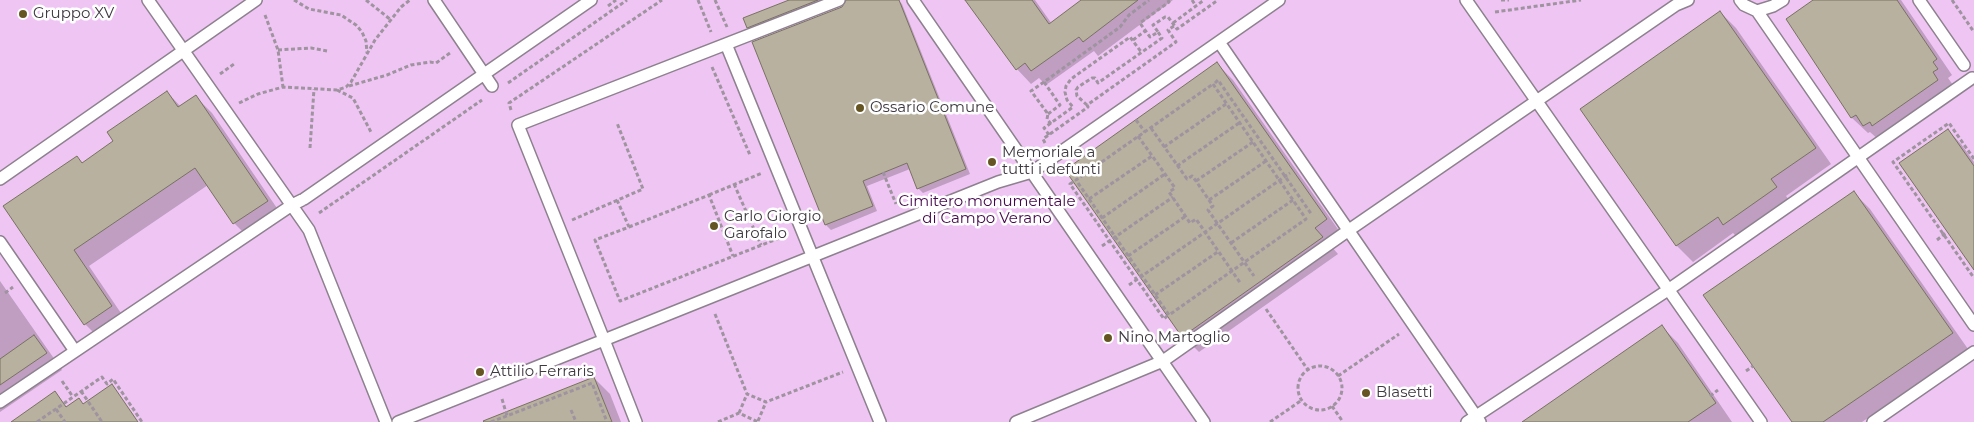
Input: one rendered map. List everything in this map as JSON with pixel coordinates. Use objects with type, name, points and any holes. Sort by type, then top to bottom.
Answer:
[{"type":"lane","points":[[148,0],[227,111],[299,201],[386,422]]},
{"type":"lane","points":[[434,0],[492,86]]},
{"type":"lane","points":[[0,402],[485,75],[591,0]]},
{"type":"lane","points":[[636,422],[518,126],[839,0]]},
{"type":"lane","points":[[913,0],[1204,422]]},
{"type":"lane","points":[[398,422],[998,182],[1032,172],[1278,0]]},
{"type":"lane","points":[[1466,0],[1536,103],[1761,422]]},
{"type":"lane","points":[[1016,422],[1163,361],[1349,230],[1676,5],[1688,0]]},
{"type":"lane","points":[[1740,0],[1757,10],[1974,325]]},
{"type":"lane","points":[[1757,10],[1773,6],[1783,0]]},
{"type":"lane","points":[[1919,0],[1964,65]]},
{"type":"lane","points":[[0,179],[185,51],[259,5]]},
{"type":"lane","points":[[1219,42],[1349,230],[1474,420],[1668,290],[1972,78]]},
{"type":"lane","points":[[726,44],[880,422]]},
{"type":"lane","points":[[0,242],[75,351]]},
{"type":"lane","points":[[1873,422],[1974,352]]},
{"type":"path","points":[[294,0],[309,9],[334,12],[347,19],[362,32],[366,41],[367,54]]},
{"type":"path","points":[[366,0],[391,20]]},
{"type":"path","points":[[346,87],[391,20],[410,0]]},
{"type":"path","points":[[508,82],[626,0]]},
{"type":"path","points":[[518,126],[509,103],[662,0]]},
{"type":"path","points":[[698,0],[713,36]]},
{"type":"path","points":[[715,0],[728,30]]},
{"type":"path","points":[[1050,124],[1047,119],[1048,114],[1031,91],[1120,27],[1129,15],[1149,0]]},
{"type":"path","points":[[1158,32],[1150,37],[1140,23],[1169,2],[1168,0]]},
{"type":"path","points":[[1192,0],[1198,9]]},
{"type":"path","points":[[1087,105],[1077,96],[1076,90],[1078,87],[1092,78],[1095,78],[1098,83],[1162,38],[1154,25],[1165,17],[1168,17],[1177,29],[1198,9],[1204,0]]},
{"type":"path","points":[[1045,142],[1043,139],[1088,107],[1087,105],[1176,42],[1168,30],[1174,24],[1198,9],[1218,0]]},
{"type":"path","points":[[1501,0],[1508,0]]},
{"type":"path","points":[[1491,12],[1581,0]]},
{"type":"path","points":[[1952,0],[1974,32]]},
{"type":"path","points":[[259,5],[278,50],[283,87]]},
{"type":"path","points":[[1133,40],[1145,31]]},
{"type":"path","points":[[1049,135],[1044,128],[1073,107],[1065,95],[1065,89],[1069,81],[1130,37],[1142,53]]},
{"type":"path","points":[[227,111],[258,94],[283,87],[337,90],[387,75],[412,65],[436,63],[464,44]]},
{"type":"path","points":[[278,50],[311,48],[327,51]]},
{"type":"path","points":[[221,73],[234,64]]},
{"type":"path","points":[[704,70],[712,66],[751,156]]},
{"type":"path","points":[[1073,182],[1070,184],[1086,201],[1139,278],[1169,315],[1306,219],[1296,198],[1229,102],[1218,80],[1215,83]]},
{"type":"path","points":[[1044,82],[1060,106],[1048,114]]},
{"type":"path","points":[[1167,316],[1164,319],[1153,297],[1086,201],[1076,180],[1138,136],[1213,84],[1229,102],[1310,216],[1317,211]]},
{"type":"path","points":[[310,148],[314,89]]},
{"type":"path","points":[[337,90],[353,98],[379,147]]},
{"type":"path","points":[[318,214],[487,97]]},
{"type":"path","points":[[1164,147],[1229,102]]},
{"type":"path","points":[[1177,166],[1242,121]]},
{"type":"path","points":[[1138,122],[1145,132]]},
{"type":"path","points":[[558,226],[643,189],[617,123]]},
{"type":"path","points":[[1974,159],[1948,123],[1893,162],[1945,233],[1974,278]]},
{"type":"path","points":[[1151,128],[1187,179],[1192,176],[1196,181],[1213,206],[1208,210],[1255,278]]},
{"type":"path","points":[[1138,136],[1174,188],[1169,192],[1190,223],[1196,219],[1243,287]]},
{"type":"path","points":[[1196,181],[1255,140]]},
{"type":"path","points":[[1086,201],[1152,156]]},
{"type":"path","points":[[1209,200],[1268,159]]},
{"type":"path","points":[[1127,286],[1304,164]]},
{"type":"path","points":[[776,167],[596,240],[620,301],[802,229]]},
{"type":"path","points":[[883,172],[894,198]]},
{"type":"path","points":[[1099,220],[1165,174]]},
{"type":"path","points":[[734,184],[761,245]]},
{"type":"path","points":[[1068,191],[1072,188]]},
{"type":"path","points":[[709,194],[733,256]]},
{"type":"path","points":[[1101,246],[1173,198]]},
{"type":"path","points":[[1230,243],[1296,198]]},
{"type":"path","points":[[617,200],[629,226]]},
{"type":"path","points":[[1126,258],[1186,216]]},
{"type":"path","points":[[1939,238],[1945,233]]},
{"type":"path","points":[[1153,297],[1218,251]]},
{"type":"path","points":[[708,298],[747,394],[739,413],[718,422]]},
{"type":"path","points":[[1271,316],[1308,370]]},
{"type":"path","points":[[1338,376],[1394,337]]},
{"type":"path","points":[[747,394],[766,402],[857,366]]},
{"type":"path","points":[[1322,366],[1338,376],[1342,390],[1332,406],[1318,409],[1311,408],[1302,400],[1298,386],[1300,379],[1308,370],[1322,366]]},
{"type":"path","points":[[37,422],[102,377],[107,384],[113,379],[142,422]]},
{"type":"path","points":[[493,422],[529,410],[592,383],[607,422]]},
{"type":"path","points":[[68,390],[73,397]]},
{"type":"path","points":[[81,392],[102,422]]},
{"type":"path","points":[[1270,422],[1302,400]]},
{"type":"path","points":[[502,401],[507,416]]},
{"type":"path","points":[[739,413],[758,422],[766,402]]},
{"type":"path","points":[[1332,406],[1342,422]]},
{"type":"path","points":[[56,409],[65,422]]},
{"type":"path","points":[[571,410],[576,422]]},
{"type":"green space","name":"Cimitero monumentale di Campo Verano","points":[[0,0],[1974,0],[1974,422],[0,422]]},
{"type":"building","points":[[789,0],[818,0],[747,28],[743,18]]},
{"type":"building","name":"Ossario Comune","points":[[846,0],[899,0],[966,169],[917,189],[907,163],[863,181],[873,206],[825,225],[752,42],[842,7]]},
{"type":"building","points":[[965,0],[1032,0],[1049,24],[1081,0],[1138,0],[1083,42],[1079,37],[1031,71],[1025,63],[1016,70]]},
{"type":"building","points":[[1813,0],[1897,0],[1937,59],[1933,62],[1938,69],[1933,72],[1938,80],[1872,126],[1870,122],[1863,126],[1856,115],[1851,118],[1786,19]]},
{"type":"building","points":[[1720,11],[1816,148],[1771,179],[1777,187],[1723,225],[1718,217],[1676,246],[1580,109]]},
{"type":"building","points":[[1217,62],[1327,219],[1315,228],[1323,237],[1182,337],[1065,170]]},
{"type":"building","points":[[167,91],[178,107],[196,95],[268,201],[233,224],[195,168],[74,250],[112,306],[84,325],[3,206],[77,156],[82,163],[113,141],[107,132]]},
{"type":"building","points":[[1948,129],[1974,166],[1974,270],[1899,163]]},
{"type":"building","points":[[1854,191],[1953,333],[1823,422],[1792,422],[1703,295]]},
{"type":"building","points":[[1662,325],[1716,403],[1688,422],[1522,422]]},
{"type":"building","points":[[34,335],[47,353],[0,385],[0,359]]},
{"type":"building","points":[[594,377],[612,422],[483,421]]},
{"type":"building","points":[[112,384],[138,422],[11,422],[55,391],[66,407],[79,398],[83,404]]},
{"type":"place","name":"Gruppo XV","points":[[23,14]]},
{"type":"place","name":"Ossario Comune","points":[[860,108]]},
{"type":"place","name":"Memoriale a tutti i defunti","points":[[992,162]]},
{"type":"place","name":"Carlo Giorgio Garofalo","points":[[714,226]]},
{"type":"place","name":"Nino Martoglio","points":[[1108,338]]},
{"type":"place","name":"Attilio Ferraris","points":[[480,372]]},
{"type":"place","name":"Blasetti","points":[[1366,393]]}]
